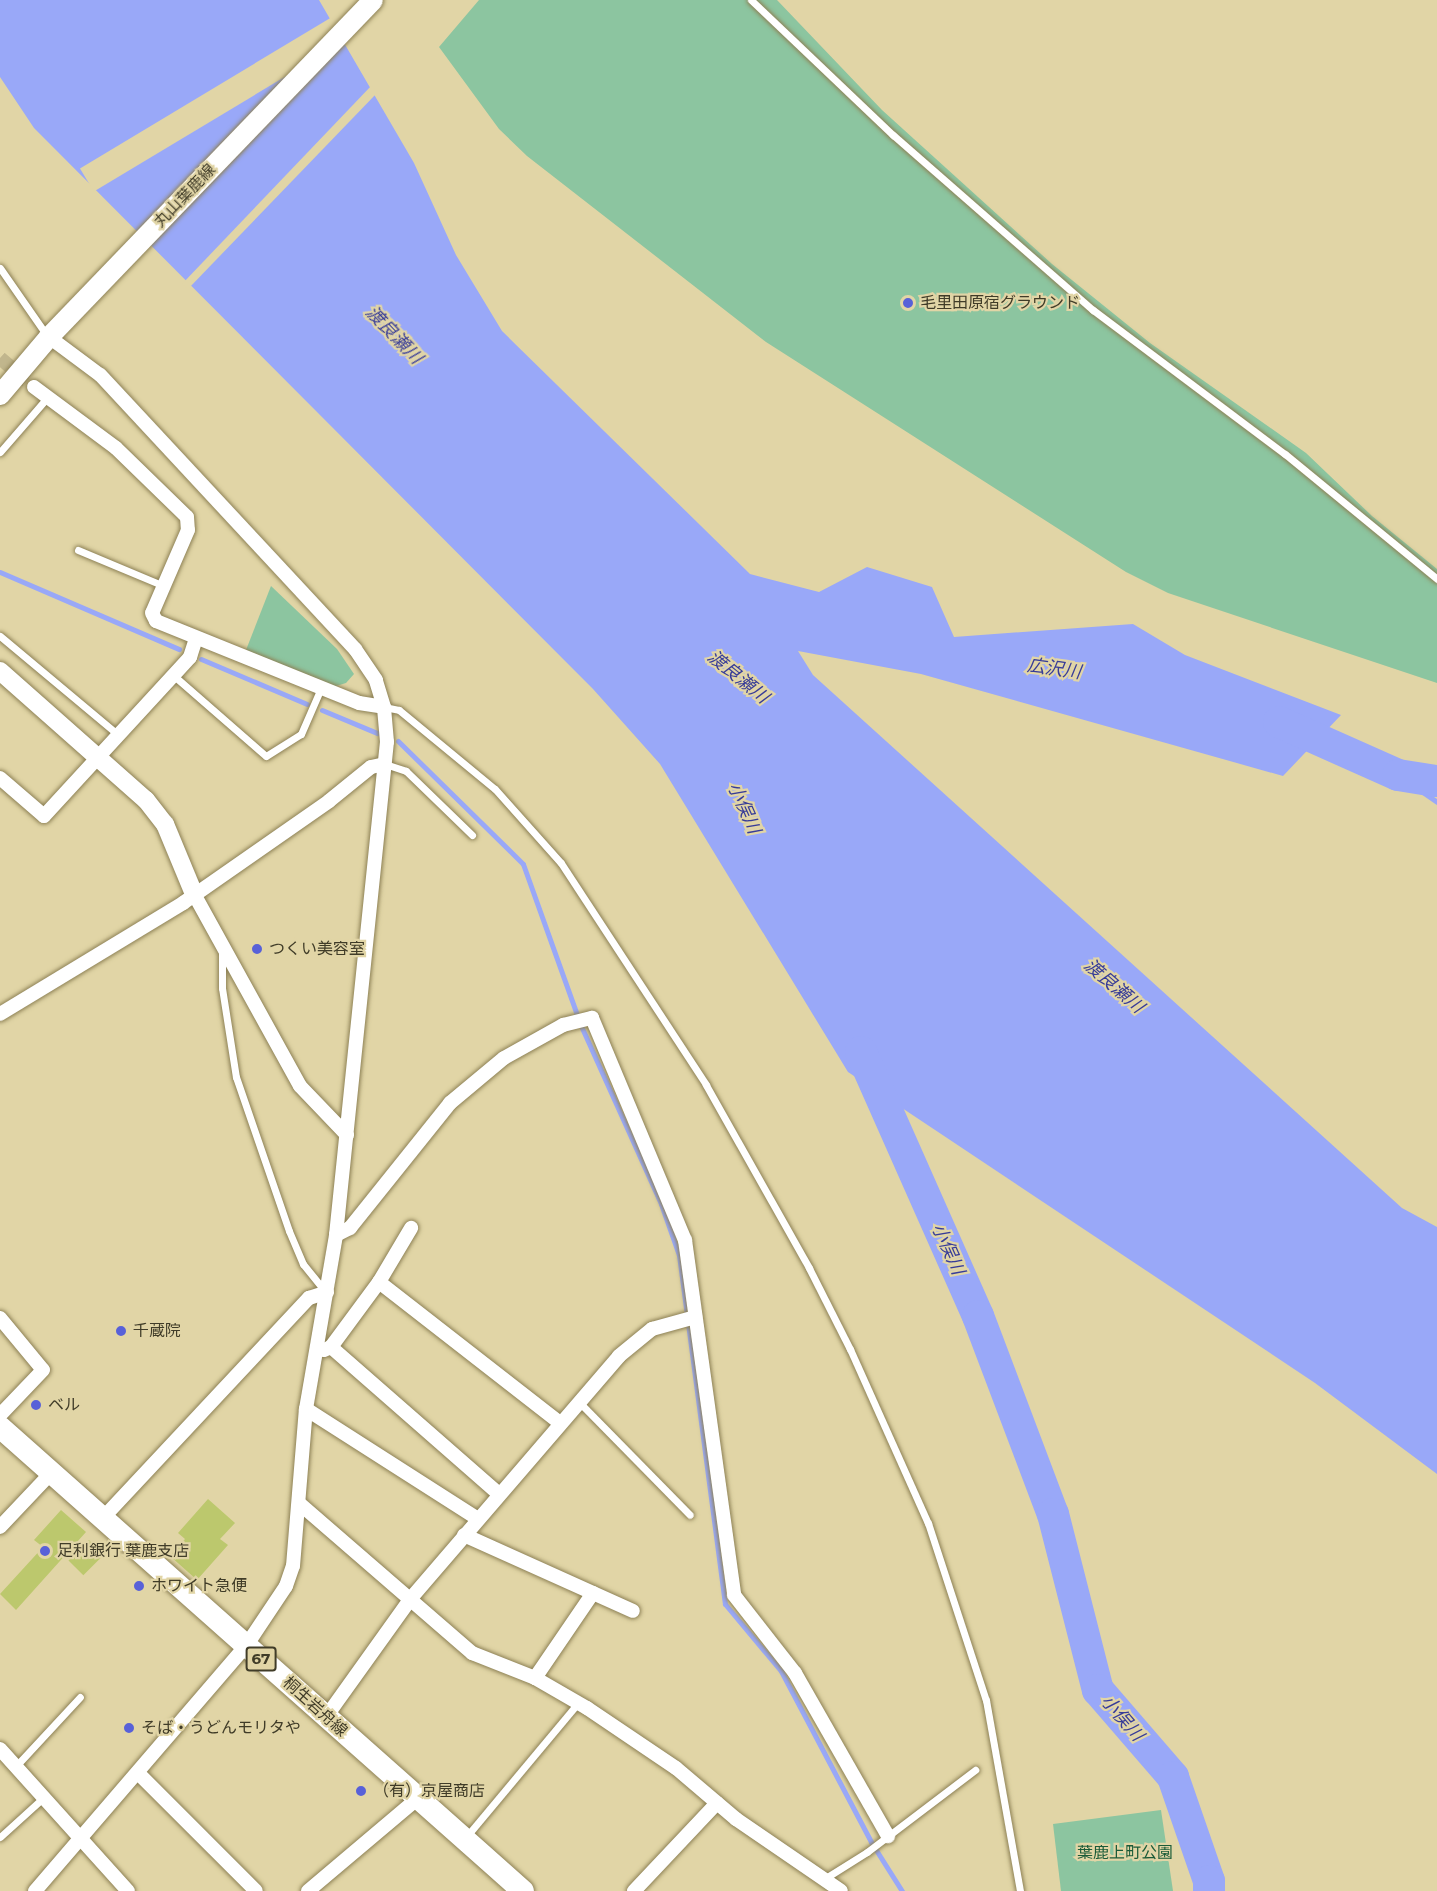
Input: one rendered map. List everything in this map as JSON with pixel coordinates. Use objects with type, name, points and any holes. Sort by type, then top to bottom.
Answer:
[{"type":"main road","name":"丸山葉鹿線","points":[[0,395],[49,337],[373,0]]},
{"type":"main road","name":"桐生岩舟線","points":[[0,1427],[523,1891]]},
{"type":"street","points":[[35,1891],[139,1774],[246,1646],[286,1586],[293,1566],[300,1504],[306,1409],[336,1235],[385,764],[384,707],[376,680],[356,649],[100,375],[49,337]]},
{"type":"street","points":[[34,387],[116,448],[187,517],[188,530],[152,617],[196,639],[359,703],[384,707]]},
{"type":"street","points":[[0,778],[44,816],[97,755],[190,657],[196,639]]},
{"type":"street","points":[[0,671],[146,800],[165,824],[194,894],[222,950],[300,1086],[346,1135]]},
{"type":"street","points":[[0,1014],[194,894],[285,834],[371,767],[385,764]]},
{"type":"street","points":[[336,1235],[350,1228],[450,1103],[504,1058],[563,1025],[592,1018],[673,1205],[685,1240],[688,1318],[734,1595],[795,1673],[884,1839]]},
{"type":"street","points":[[314,1354],[331,1347],[379,1282],[411,1228]]},
{"type":"street","points":[[379,1282],[560,1423]]},
{"type":"street","points":[[102,1519],[309,1298],[327,1293]]},
{"type":"street","points":[[0,1318],[43,1370],[0,1415]]},
{"type":"street","points":[[326,1717],[412,1597],[619,1356],[652,1329],[688,1318]]},
{"type":"street","points":[[331,1347],[499,1494]]},
{"type":"street","points":[[306,1409],[478,1519]]},
{"type":"street","points":[[0,1527],[51,1473]]},
{"type":"street","points":[[300,1504],[412,1597],[472,1653],[535,1678],[578,1703],[676,1768],[717,1803],[841,1891]]},
{"type":"street","points":[[464,1535],[633,1611]]},
{"type":"street","points":[[535,1678],[593,1593]]},
{"type":"street","points":[[0,1749],[128,1891]]},
{"type":"street","points":[[139,1774],[256,1891]]},
{"type":"street","points":[[308,1891],[418,1798]]},
{"type":"street","points":[[634,1891],[717,1803]]},
{"type":"lane","points":[[751,0],[893,135],[1093,310],[1285,454],[1437,579]]},
{"type":"lane","points":[[0,268],[49,337]]},
{"type":"lane","points":[[0,452],[46,398]]},
{"type":"lane","points":[[78,550],[164,586]]},
{"type":"lane","points":[[0,636],[117,734]]},
{"type":"lane","points":[[173,675],[266,756],[301,734],[321,688]]},
{"type":"lane","points":[[384,707],[399,710],[495,789],[561,863],[706,1085],[809,1268],[850,1349],[939,1554],[986,1700],[1020,1891]]},
{"type":"lane","points":[[385,764],[406,771],[472,835]]},
{"type":"lane","points":[[222,950],[222,987],[236,1077],[289,1231],[303,1264],[327,1293]]},
{"type":"lane","points":[[579,1402],[690,1515]]},
{"type":"lane","points":[[16,1766],[80,1697]]},
{"type":"lane","points":[[464,1839],[578,1703]]},
{"type":"lane","points":[[823,1879],[867,1852],[975,1770]]},
{"type":"lane","points":[[0,1837],[44,1797]]},
{"type":"green space","name":"毛里田原宿グラウンド","points":[[479,0],[777,0],[882,110],[1052,264],[1150,343],[1306,453],[1372,516],[1437,569],[1437,683],[1168,593],[1126,572],[766,342],[527,156],[499,129],[439,47]]},
{"type":"green space","points":[[271,586],[337,649],[354,674],[346,683],[333,687],[246,650]]},
{"type":"green space","name":"葉鹿上町公園","points":[[1161,1810],[1173,1891],[1061,1891],[1053,1824]]},
{"type":"water","name":"渡良瀬川","points":[[0,0],[319,0],[414,163],[456,255],[502,331],[750,574],[819,592],[867,567],[932,587],[954,637],[1133,624],[1185,655],[1341,715],[1283,776],[921,674],[798,651],[813,675],[1402,1208],[1437,1227],[1437,1474],[1315,1383],[848,1072],[660,764],[593,689],[34,128],[0,77]]},
{"type":"pier","points":[[332,17],[346,40],[94,192],[80,168]]},
{"type":"pier","points":[[372,85],[377,93],[188,289],[182,284]]},
{"type":"building","points":[[208,1499],[235,1523],[220,1539],[228,1545],[197,1580],[170,1556],[185,1539],[178,1533]]},
{"type":"building","name":"足利銀行 葉鹿支店","points":[[61,1510],[86,1532],[16,1610],[0,1594],[43,1547],[34,1540]]},
{"type":"building","points":[[89,1540],[104,1555],[83,1575],[68,1561]]},
{"type":"waterway","points":[[0,572],[179,649]]},
{"type":"waterway","points":[[201,659],[307,704]]},
{"type":"waterway","points":[[322,710],[377,733]]},
{"type":"waterway","name":"広沢川","points":[[1279,722],[1398,775],[1437,781]]},
{"type":"waterway","points":[[398,741],[523,864],[577,1015]]},
{"type":"waterway","points":[[1398,775],[1437,802]]},
{"type":"waterway","points":[[582,1028],[661,1204],[679,1255],[725,1604],[781,1671],[871,1842],[902,1891]]},
{"type":"waterway","name":"小俣川","points":[[861,1052],[978,1316],[1053,1514],[1098,1690],[1173,1777],[1209,1881],[1209,1891]]},
{"type":"tunnel","points":[[0,358],[34,387]]},
{"type":"place","name":"毛里田原宿グラウンド","points":[[908,303]]},
{"type":"place","name":"つくい美容室","points":[[257,949]]},
{"type":"place","name":"千蔵院","points":[[121,1331]]},
{"type":"place","name":"ベル","points":[[36,1405]]},
{"type":"place","name":"足利銀行 葉鹿支店","points":[[45,1551]]},
{"type":"place","name":"ホワイト急便","points":[[139,1586]]},
{"type":"place","name":"そば・うどんモリタや","points":[[129,1728]]},
{"type":"place","name":"（有）京屋商店","points":[[361,1791]]}]
